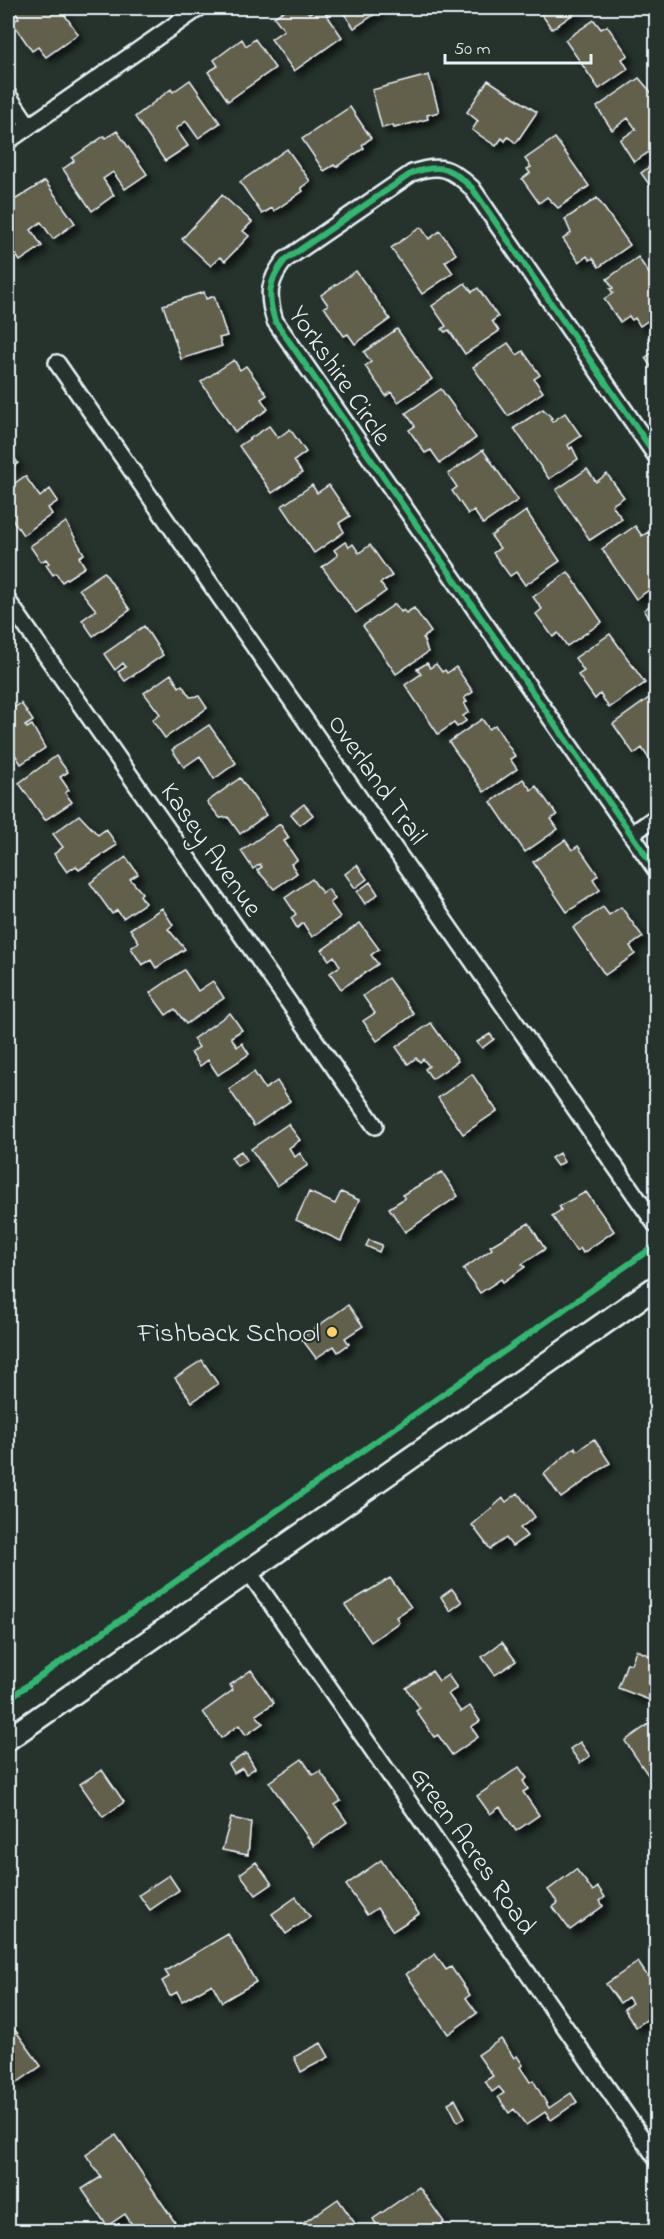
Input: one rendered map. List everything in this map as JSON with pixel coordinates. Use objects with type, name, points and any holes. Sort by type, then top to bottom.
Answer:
[{"type":"main road","points":[[8,1739],[657,1287]]},
{"type":"street","points":[[8,141],[199,8]]},
{"type":"street","points":[[8,95],[29,126]]},
{"type":"street","name":"Yorkshire Circle","points":[[657,456],[472,188],[459,176],[443,167],[429,167],[412,172],[285,260],[274,273],[269,288],[275,321],[657,870]]},
{"type":"street","name":"Overland Trail","points":[[57,363],[657,1225]]},
{"type":"street","name":"Kasey Avenue","points":[[8,601],[375,1126]]},
{"type":"street","points":[[632,834],[657,817]]},
{"type":"street","name":"Green Acres Road","points":[[249,1572],[657,2158]]},
{"type":"building","points":[[12,8],[60,8],[78,34],[46,57],[38,47],[32,51],[12,22],[19,18]]},
{"type":"building","points":[[288,8],[305,8],[309,13],[322,8],[342,37],[294,71],[271,39],[284,30],[274,17]]},
{"type":"building","points":[[340,8],[384,8],[354,28]]},
{"type":"building","points":[[537,8],[582,8],[552,29]]},
{"type":"building","points":[[594,20],[601,29],[607,26],[628,55],[622,59],[628,69],[599,89],[565,40]]},
{"type":"building","points":[[242,39],[246,46],[255,39],[275,68],[228,101],[208,72],[218,66],[214,60]]},
{"type":"building","points":[[429,75],[439,112],[427,115],[428,119],[394,128],[393,125],[382,128],[372,90]]},
{"type":"building","points":[[639,78],[656,98],[656,147],[634,162],[620,140],[636,129],[628,118],[612,130],[597,107]]},
{"type":"building","points":[[190,80],[220,123],[198,138],[186,121],[176,129],[188,146],[165,161],[135,117],[171,89],[173,92]]},
{"type":"building","points":[[488,80],[537,112],[516,143],[508,137],[505,141],[502,138],[496,146],[472,130],[478,121],[467,112]]},
{"type":"building","points":[[350,107],[371,138],[362,145],[364,148],[336,167],[334,165],[324,171],[302,139]]},
{"type":"building","points":[[117,131],[147,174],[125,189],[113,172],[103,179],[114,195],[92,211],[63,169],[74,161],[72,158],[104,136],[106,138]]},
{"type":"building","points":[[555,138],[589,186],[558,208],[547,197],[539,203],[522,179],[530,173],[527,169],[531,167],[525,159]]},
{"type":"building","points":[[287,149],[310,181],[301,188],[303,191],[274,211],[272,208],[262,214],[240,182]]},
{"type":"building","points":[[656,162],[656,194],[641,173]]},
{"type":"building","points":[[45,181],[75,223],[53,239],[41,222],[31,230],[42,246],[20,261],[8,243],[8,204]]},
{"type":"building","points":[[222,195],[252,222],[243,231],[249,236],[225,261],[220,257],[211,266],[182,239]]},
{"type":"building","points":[[597,198],[630,245],[599,267],[593,258],[590,260],[587,256],[579,262],[563,239],[571,233],[565,219]]},
{"type":"building","points":[[421,227],[429,239],[440,231],[456,254],[445,262],[453,273],[422,294],[391,248]]},
{"type":"building","points":[[638,257],[656,284],[656,315],[640,326],[635,318],[632,320],[629,316],[620,322],[604,299],[613,293],[610,289],[613,288],[607,279]]},
{"type":"building","points":[[356,271],[390,319],[355,344],[348,334],[344,336],[324,307],[328,305],[321,295]]},
{"type":"building","points":[[465,283],[472,292],[478,288],[498,317],[492,321],[499,331],[465,354],[449,330],[445,332],[442,329],[446,326],[432,306]]},
{"type":"building","points":[[204,292],[206,299],[214,296],[227,336],[219,338],[222,346],[181,359],[163,305]]},
{"type":"building","points":[[397,329],[432,379],[398,402],[391,392],[386,396],[365,366],[371,362],[364,352]]},
{"type":"building","points":[[656,333],[656,374],[645,358],[653,352],[651,348],[654,347],[648,338]]},
{"type":"building","points":[[508,343],[517,355],[523,351],[540,375],[534,379],[543,392],[508,416],[473,367]]},
{"type":"building","points":[[234,360],[240,370],[246,366],[267,395],[261,399],[268,409],[235,432],[201,382]]},
{"type":"building","points":[[441,389],[476,438],[440,463],[431,450],[425,453],[409,430],[415,426],[406,413]]},
{"type":"building","points":[[543,409],[552,418],[550,419],[552,422],[565,413],[581,436],[568,445],[570,449],[572,447],[578,459],[549,479],[514,428]]},
{"type":"building","points":[[269,426],[278,438],[290,429],[306,452],[294,461],[302,473],[272,493],[239,446]]},
{"type":"building","points":[[8,449],[18,463],[8,470]]},
{"type":"building","points":[[483,450],[518,500],[483,524],[474,511],[468,514],[452,491],[457,487],[448,474]]},
{"type":"building","points":[[587,469],[596,482],[607,474],[624,497],[612,505],[622,519],[590,540],[556,490]]},
{"type":"building","points":[[25,476],[40,497],[50,489],[58,501],[48,508],[52,514],[23,535],[8,513],[8,488]]},
{"type":"building","points":[[312,485],[317,493],[329,485],[350,516],[339,523],[344,532],[314,553],[282,506]]},
{"type":"building","points":[[526,511],[560,561],[525,585],[516,572],[510,576],[493,553],[500,548],[491,536]]},
{"type":"building","points":[[66,522],[84,554],[79,557],[85,567],[62,582],[46,565],[49,563],[46,559],[41,562],[30,546]]},
{"type":"building","points":[[635,526],[642,536],[648,532],[656,545],[656,585],[636,599],[602,549]]},
{"type":"building","points":[[345,542],[349,547],[353,544],[359,553],[370,545],[392,576],[380,583],[386,591],[356,613],[322,567],[338,555],[334,550]]},
{"type":"building","points":[[104,572],[130,610],[93,636],[82,620],[96,610],[79,589]]},
{"type":"building","points":[[568,572],[602,622],[567,646],[558,633],[553,637],[536,614],[542,609],[533,597]]},
{"type":"building","points":[[656,601],[656,628],[644,610]]},
{"type":"building","points":[[395,604],[401,612],[403,610],[406,613],[414,608],[431,632],[423,638],[428,652],[396,674],[363,626]]},
{"type":"building","points":[[144,626],[163,655],[125,681],[118,672],[126,667],[123,663],[115,670],[104,654]]},
{"type":"building","points":[[610,634],[645,683],[609,708],[600,694],[595,699],[578,675],[584,671],[575,658]]},
{"type":"building","points":[[427,663],[430,668],[436,664],[442,672],[445,670],[447,673],[456,667],[473,692],[464,698],[469,712],[463,716],[466,721],[457,727],[454,723],[438,734],[405,685],[421,674],[417,669]]},
{"type":"building","points":[[171,674],[179,687],[182,685],[190,697],[199,696],[207,708],[165,738],[152,720],[160,714],[144,693]]},
{"type":"building","points":[[656,693],[656,758],[651,762],[642,748],[634,754],[613,724]]},
{"type":"building","points":[[21,703],[33,721],[25,726],[27,728],[32,725],[45,748],[21,764],[14,753],[8,757],[8,712]]},
{"type":"building","points":[[482,719],[489,729],[495,725],[515,756],[510,759],[517,769],[484,792],[449,742]]},
{"type":"building","points":[[209,725],[236,763],[214,779],[200,756],[184,767],[172,750]]},
{"type":"building","points":[[56,756],[68,772],[60,777],[69,790],[65,793],[72,802],[45,820],[19,783]]},
{"type":"building","points":[[240,778],[266,815],[240,834],[228,817],[220,818],[207,802]]},
{"type":"building","points":[[523,779],[531,790],[536,786],[557,815],[551,819],[558,829],[525,852],[491,802]]},
{"type":"building","points":[[304,804],[313,815],[300,825],[291,814]]},
{"type":"building","points":[[79,815],[98,835],[106,829],[117,845],[79,870],[76,866],[67,872],[54,854],[63,847],[53,834]]},
{"type":"building","points":[[280,824],[289,838],[284,841],[297,860],[291,864],[297,873],[274,889],[257,870],[262,867],[260,864],[253,869],[241,851]]},
{"type":"building","points":[[565,840],[572,850],[578,846],[598,875],[593,879],[600,890],[567,912],[533,862]]},
{"type":"building","points":[[126,857],[138,874],[130,879],[142,893],[140,895],[145,903],[123,918],[117,910],[112,914],[90,883]]},
{"type":"building","points":[[357,865],[367,879],[355,888],[345,874]]},
{"type":"building","points":[[312,879],[322,893],[328,889],[335,899],[330,903],[340,917],[312,937],[303,923],[297,928],[291,918],[296,914],[285,898]]},
{"type":"building","points":[[370,882],[378,894],[365,904],[357,892]]},
{"type":"building","points":[[603,907],[609,915],[621,907],[643,937],[630,946],[635,954],[605,975],[573,928]]},
{"type":"building","points":[[162,908],[173,925],[168,929],[185,949],[156,968],[151,960],[142,965],[131,948],[139,942],[130,929]]},
{"type":"building","points":[[360,923],[379,949],[371,955],[378,964],[341,989],[330,973],[340,966],[334,956],[329,960],[322,950]]},
{"type":"building","points":[[184,970],[198,991],[213,981],[224,998],[186,1024],[175,1009],[166,1015],[150,993]]},
{"type":"building","points":[[388,978],[414,1014],[377,1041],[363,1021],[375,1013],[363,996]]},
{"type":"building","points":[[230,1013],[242,1030],[231,1037],[237,1047],[242,1043],[249,1054],[218,1075],[208,1060],[200,1066],[191,1053],[199,1047],[193,1039]]},
{"type":"building","points":[[431,1023],[458,1061],[432,1079],[425,1069],[429,1066],[423,1059],[420,1062],[416,1058],[408,1064],[396,1047]]},
{"type":"building","points":[[490,1034],[494,1039],[482,1048],[477,1042]]},
{"type":"building","points":[[254,1072],[265,1089],[277,1081],[290,1101],[254,1126],[229,1089]]},
{"type":"building","points":[[472,1074],[497,1111],[463,1134],[438,1098]]},
{"type":"building","points":[[288,1124],[300,1140],[289,1148],[295,1157],[300,1153],[308,1165],[277,1186],[251,1149]]},
{"type":"building","points":[[241,1151],[247,1160],[237,1166],[231,1157]]},
{"type":"building","points":[[559,1153],[564,1162],[557,1166],[551,1158]]},
{"type":"building","points":[[442,1172],[458,1196],[405,1232],[389,1208],[405,1198],[402,1195]]},
{"type":"building","points":[[309,1192],[335,1204],[341,1192],[359,1200],[341,1241],[296,1220]]},
{"type":"building","points":[[586,1192],[614,1231],[583,1253],[580,1248],[576,1251],[552,1216],[561,1210],[559,1206]]},
{"type":"building","points":[[529,1223],[545,1249],[522,1264],[525,1267],[503,1282],[501,1279],[480,1293],[463,1269],[492,1249],[490,1246]]},
{"type":"building","points":[[369,1240],[382,1245],[379,1252],[366,1246]]},
{"type":"building","name":"Fishback School","points":[[348,1305],[363,1326],[345,1338],[349,1344],[338,1352],[334,1346],[316,1358],[301,1338]]},
{"type":"building","points":[[202,1360],[218,1384],[192,1402],[175,1378]]},
{"type":"building","points":[[594,1439],[610,1463],[561,1498],[544,1474],[575,1447],[577,1451]]},
{"type":"building","points":[[518,1493],[535,1517],[520,1528],[527,1536],[512,1546],[506,1538],[490,1549],[472,1525],[503,1498],[506,1502]]},
{"type":"building","points":[[390,1578],[411,1607],[396,1617],[399,1622],[371,1642],[345,1605]]},
{"type":"building","points":[[452,1589],[462,1602],[450,1611],[441,1597]]},
{"type":"building","points":[[502,1642],[516,1661],[495,1675],[482,1657]]},
{"type":"building","points":[[636,1650],[656,1658],[656,1679],[651,1677],[649,1682],[656,1685],[652,1701],[618,1688],[627,1663],[631,1664]]},
{"type":"building","points":[[251,1670],[274,1703],[256,1715],[263,1723],[246,1735],[239,1725],[221,1738],[203,1712],[233,1690],[230,1685]]},
{"type":"building","points":[[432,1671],[439,1681],[448,1675],[457,1688],[448,1694],[461,1712],[470,1706],[480,1721],[471,1727],[478,1737],[452,1755],[438,1735],[434,1737],[416,1711],[420,1708],[406,1688]]},
{"type":"building","points":[[656,1719],[656,1773],[650,1778],[625,1741]]},
{"type":"building","points":[[580,1742],[590,1756],[580,1763],[570,1749]]},
{"type":"building","points":[[246,1753],[255,1768],[246,1774],[242,1768],[234,1773],[229,1764]]},
{"type":"building","points":[[302,1759],[313,1775],[320,1771],[341,1801],[335,1805],[347,1822],[314,1846],[269,1782]]},
{"type":"building","points":[[519,1767],[527,1778],[523,1781],[528,1789],[523,1792],[539,1815],[516,1831],[500,1807],[490,1814],[477,1796]]},
{"type":"building","points":[[102,1770],[124,1802],[103,1817],[80,1784]]},
{"type":"building","points":[[231,1818],[251,1822],[248,1855],[222,1850]]},
{"type":"building","points":[[381,1860],[419,1914],[393,1931],[377,1908],[367,1915],[346,1885]]},
{"type":"building","points":[[256,1862],[272,1884],[256,1895],[240,1874]]},
{"type":"building","points":[[576,1869],[593,1891],[598,1887],[605,1897],[600,1901],[603,1906],[570,1930],[553,1907],[558,1903],[548,1890]]},
{"type":"building","points":[[169,1875],[179,1890],[150,1910],[139,1895]]},
{"type":"building","points":[[296,1897],[310,1917],[286,1934],[272,1914]]},
{"type":"building","points":[[228,1934],[256,1982],[222,2002],[212,1984],[182,2001],[177,1992],[170,1996],[162,1981],[169,1977],[165,1971]]},
{"type":"building","points":[[435,1954],[446,1970],[451,1967],[470,1995],[466,1998],[477,2013],[448,2034],[406,1974]]},
{"type":"building","points":[[638,1962],[648,1977],[656,1970],[656,2013],[636,2027],[624,2009],[632,2003],[628,1997],[620,2003],[606,1984]]},
{"type":"building","points":[[10,2023],[41,2066],[15,2084],[8,2073],[8,2025]]},
{"type":"building","points":[[501,2039],[514,2058],[517,2056],[523,2065],[520,2067],[530,2082],[533,2080],[549,2108],[571,2093],[577,2102],[551,2120],[545,2112],[526,2125],[514,2109],[509,2113],[498,2097],[504,2093],[499,2087],[492,2092],[485,2081],[493,2076],[478,2055]]},
{"type":"building","points":[[321,2043],[329,2057],[301,2072],[294,2057]]},
{"type":"building","points":[[455,2099],[465,2118],[458,2122],[448,2103]]},
{"type":"building","points":[[116,2135],[180,2230],[178,2232],[137,2232],[125,2214],[107,2226],[82,2189],[101,2177],[86,2155]]},
{"type":"building","points":[[419,2187],[444,2222],[431,2232],[381,2232],[373,2219]]},
{"type":"building","points":[[338,2199],[361,2232],[292,2232],[292,2231]]},
{"type":"cycle path","points":[[656,456],[472,188],[445,169],[431,168],[412,173],[285,260],[275,275],[270,296],[275,321],[656,870]]},
{"type":"cycle path","points":[[8,1699],[656,1245]]},
{"type":"place","name":"Fishback School","points":[[332,1332]]}]
